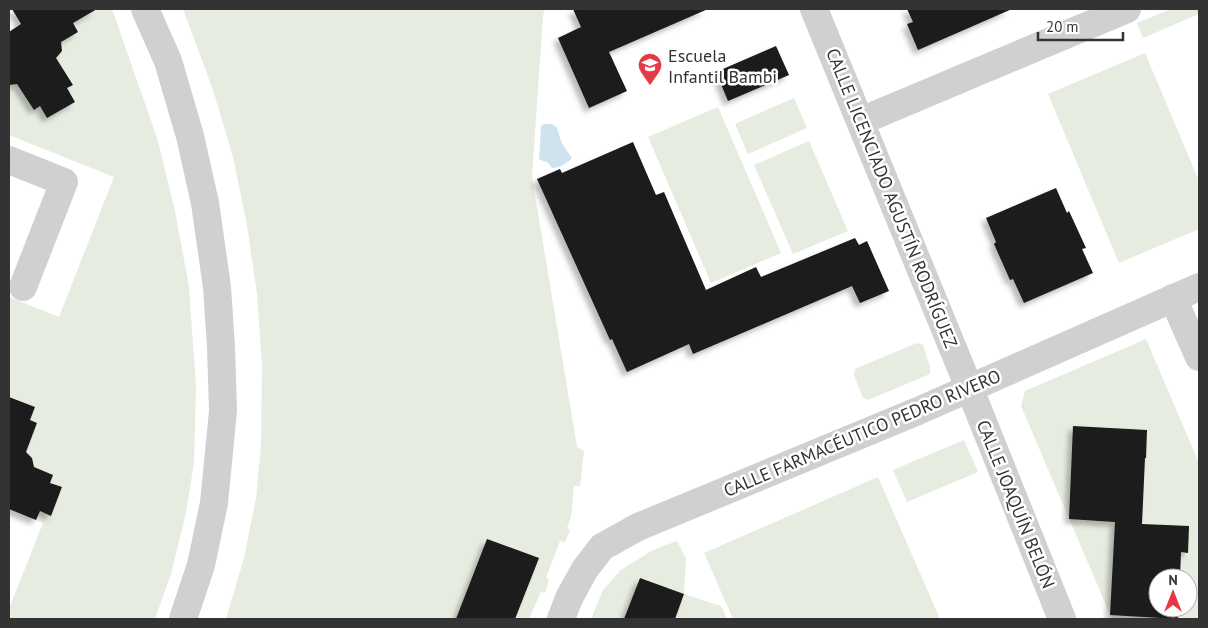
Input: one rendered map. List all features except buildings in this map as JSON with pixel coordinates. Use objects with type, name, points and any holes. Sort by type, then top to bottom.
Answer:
[{"type":"street","points":[[145,9],[168,61],[190,136],[205,203],[217,287],[222,347],[223,411],[214,503],[201,565],[183,619]]},
{"type":"street","name":"CALLE LICENCIADO AGUSTÍN RODRÍGUEZ","points":[[814,9],[969,388]]},
{"type":"street","points":[[861,121],[1128,9]]},
{"type":"street","points":[[9,160],[64,182],[23,287]]},
{"type":"street","name":"CALLE FARMACÉUTICO PEDRO RIVERO","points":[[560,619],[585,569],[602,547],[638,527],[918,411],[1199,287]]},
{"type":"street","points":[[1173,298],[1199,357]]},
{"type":"street","name":"CALLE JOAQUÍN BELÓN","points":[[969,388],[1062,619]]},
{"type":"shaded area","points":[[80,9],[112,9],[158,141],[175,211],[189,287],[196,387],[194,463],[186,513],[171,574],[155,619],[9,619],[9,609],[43,523],[36,520],[40,511],[51,516],[62,488],[50,483],[53,475],[34,467],[32,458],[26,452],[37,423],[30,420],[35,407],[9,397],[9,297],[59,317],[114,177],[9,135],[9,85],[17,84],[34,110],[40,106],[48,118],[75,102],[67,88],[72,85],[56,58],[62,51],[61,42],[73,23],[84,16]]},
{"type":"shaded area","points":[[183,9],[545,9],[532,177],[577,447],[584,451],[580,486],[574,486],[571,517],[567,528],[570,530],[565,542],[560,541],[546,578],[549,580],[545,593],[541,592],[529,619],[226,619],[244,558],[256,498],[261,446],[262,365],[257,294],[247,225],[233,157],[213,90]]},
{"type":"shaded area","points":[[1171,9],[1199,9],[1199,14],[1143,38],[1137,23]]},
{"type":"shaded area","points":[[1145,53],[1199,181],[1199,229],[1119,263],[1048,94]]},
{"type":"shaded area","points":[[794,98],[807,128],[748,154],[735,124]]},
{"type":"shaded area","points":[[718,107],[781,253],[711,283],[648,137]]},
{"type":"shaded area","points":[[809,141],[848,231],[793,254],[754,165]]},
{"type":"shaded area","points":[[1146,339],[1199,463],[1199,619],[1112,619],[1021,406],[1025,391]]},
{"type":"shaded area","points":[[917,343],[923,345],[930,367],[930,374],[868,400],[863,398],[854,375],[855,369]]},
{"type":"shaded area","points":[[964,440],[978,472],[907,502],[893,470]]},
{"type":"shaded area","points":[[878,477],[940,619],[733,619],[704,553]]},
{"type":"shaded area","points":[[677,541],[686,559],[684,594],[640,578],[624,619],[591,619],[603,590],[621,570],[653,550]]},
{"type":"shaded area","points":[[684,594],[721,606],[727,619],[675,619]]},
{"type":"water","points":[[544,124],[555,126],[562,143],[572,158],[560,166],[552,168],[548,163],[539,159],[541,126]]},
{"type":"place","name":"Escuela Infantil Bambi","points":[[650,86]]}]
